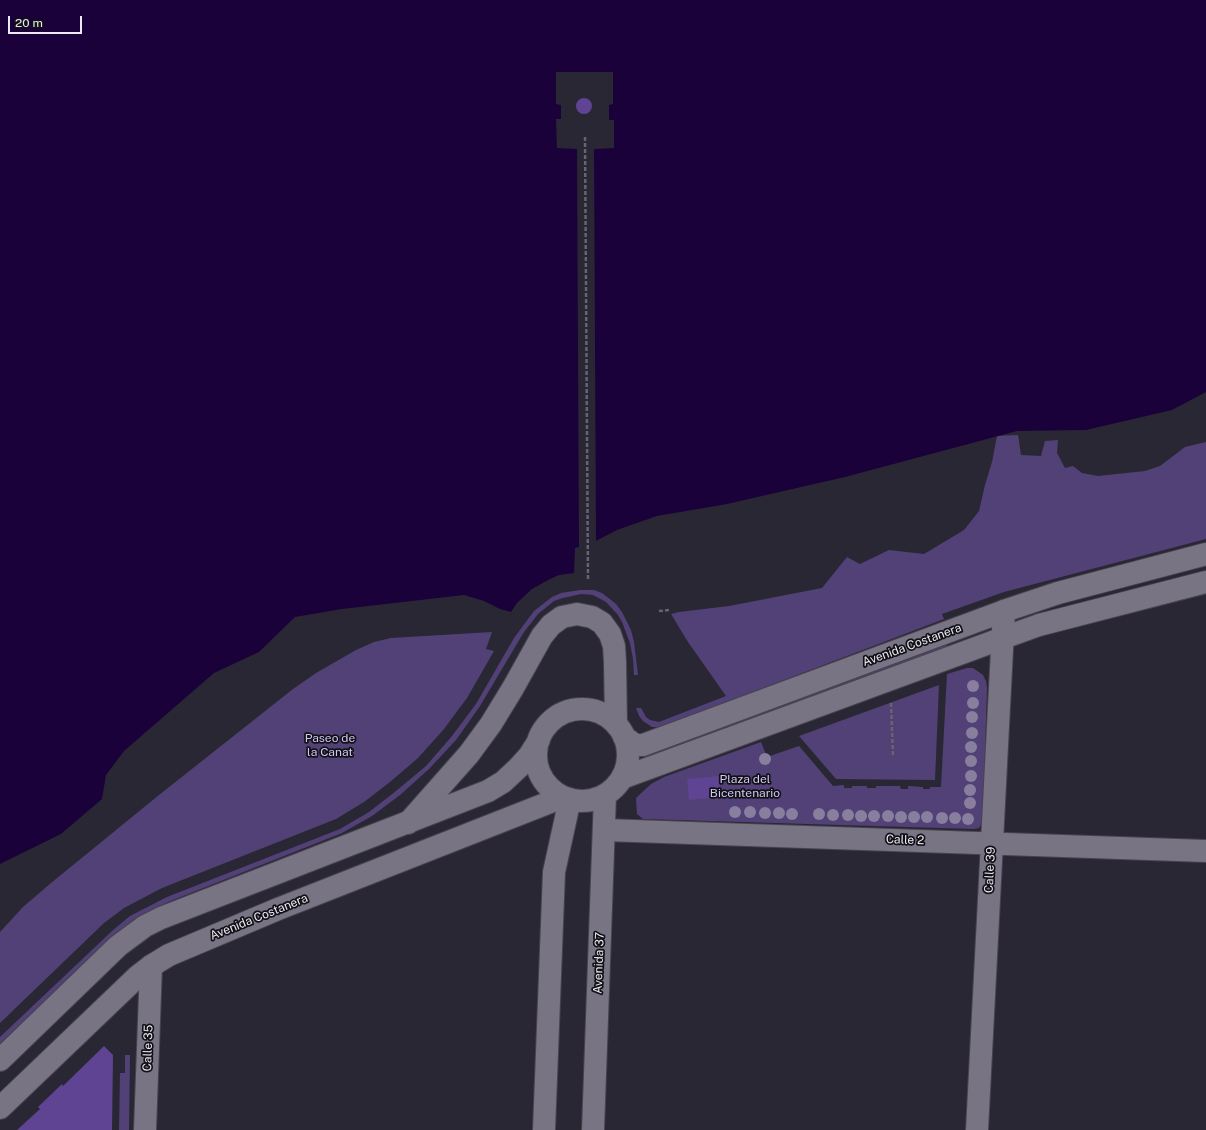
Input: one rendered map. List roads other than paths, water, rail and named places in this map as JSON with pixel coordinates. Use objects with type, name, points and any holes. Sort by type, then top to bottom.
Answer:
[{"type":"street","name":"Avenida Costanera","points":[[620,730],[635,745],[643,745],[1004,611],[1058,594],[1206,554]]},
{"type":"street","name":"Avenida Costanera","points":[[622,778],[1003,638],[1039,626],[1206,582]]},
{"type":"street","name":"Calle 39","points":[[977,1130],[1004,611]]},
{"type":"street","points":[[408,823],[469,754],[498,712],[542,636],[551,625],[562,617],[577,614],[592,617],[602,623],[610,634],[614,646],[620,730]]},
{"type":"street","points":[[0,1060],[118,946],[145,926],[161,918],[488,791],[503,782],[518,768],[529,756],[547,726],[562,714],[573,710],[580,710],[596,712],[610,719],[620,730],[627,744],[628,759],[622,778],[617,786],[605,795],[592,800],[584,801],[566,798],[556,793],[546,783],[539,770],[537,755],[539,740]]},
{"type":"street","name":"Avenida 37","points":[[593,1130],[605,830],[605,795]]},
{"type":"street","name":"Avenida Costanera","points":[[0,1108],[138,976],[151,966],[184,948],[270,912],[566,798]]},
{"type":"street","points":[[544,1130],[554,872],[566,798]]},
{"type":"street","name":"Calle 2","points":[[605,830],[1206,851]]},
{"type":"street","name":"Calle 35","points":[[145,1130],[151,966]]},
{"type":"park label","name":"Paseo de la Canat","points":[[330,745]]},
{"type":"park label","name":"Plaza del Bicentenario","points":[[745,786]]}]
